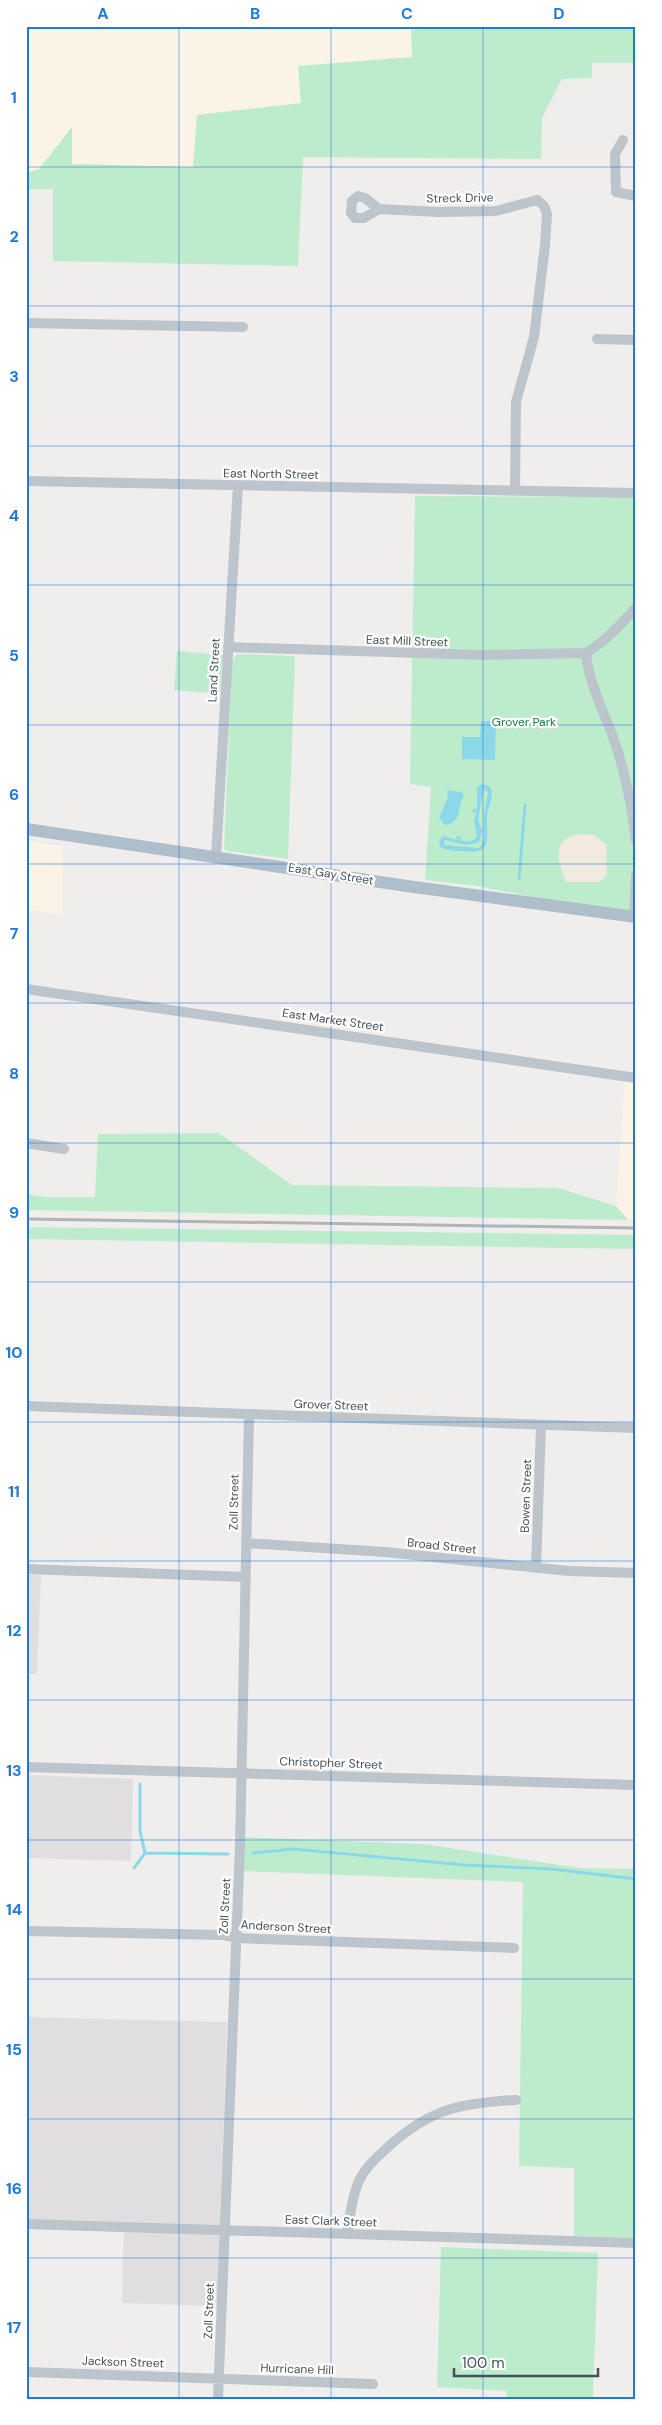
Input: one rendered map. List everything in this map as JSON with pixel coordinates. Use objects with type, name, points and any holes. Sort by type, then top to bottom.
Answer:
[{"type":"main road","name":"East Gay Street","points":[[26,829],[416,887],[635,916]]},
{"type":"street","points":[[623,140],[616,154],[616,192],[636,196]]},
{"type":"street","name":"Streck Drive","points":[[379,209],[485,212],[528,201],[540,201],[547,214],[534,337],[516,402],[515,490]]},
{"type":"street","points":[[26,323],[242,327]]},
{"type":"street","points":[[597,339],[636,340]]},
{"type":"street","name":"East North Street","points":[[26,481],[636,493]]},
{"type":"street","name":"Land Street","points":[[216,856],[238,486]]},
{"type":"street","points":[[636,608],[600,645],[586,653],[590,681],[615,742],[625,777],[636,841]]},
{"type":"street","name":"East Mill Street","points":[[228,647],[420,654],[586,653]]},
{"type":"street","points":[[635,916],[636,875]]},
{"type":"street","name":"East Market Street","points":[[26,989],[636,1078]]},
{"type":"street","points":[[26,1143],[64,1149]]},
{"type":"street","name":"Grover Street","points":[[26,1406],[636,1428]]},
{"type":"street","name":"Zoll Street","points":[[218,2399],[236,1938],[249,1415]]},
{"type":"street","name":"Bowen Street","points":[[536,1568],[541,1426]]},
{"type":"street","name":"Broad Street","points":[[246,1543],[385,1552],[536,1568],[636,1573]]},
{"type":"street","points":[[26,1569],[246,1577]]},
{"type":"street","name":"Christopher Street","points":[[26,1767],[636,1786]]},
{"type":"street","name":"Anderson Street","points":[[26,1931],[223,1935],[236,1938],[514,1948]]},
{"type":"street","points":[[347,2234],[352,2198],[364,2170],[403,2134],[418,2123],[449,2108],[468,2104],[516,2100]]},
{"type":"street","name":"East Clark Street","points":[[26,2224],[636,2242]]},
{"type":"street","name":"Jackson Street","points":[[26,2372],[219,2378]]},
{"type":"street","name":"Hurricane Hill","points":[[219,2378],[373,2384]]},
{"type":"shaded area","points":[[26,26],[438,26],[411,30],[412,57],[298,66],[301,103],[197,115],[193,167],[71,164],[71,128],[39,169],[26,173]]},
{"type":"shaded area","points":[[26,842],[63,846],[62,914],[26,909]]},
{"type":"shaded area","points":[[625,1081],[636,1083],[636,1220],[628,1220],[616,1206]]},
{"type":"shaded area","points":[[26,1575],[41,1575],[37,1674],[26,1674]]},
{"type":"shaded area","points":[[26,1775],[133,1779],[131,1861],[26,1858]]},
{"type":"shaded area","points":[[26,2017],[227,2022],[217,2306],[122,2303],[124,2223],[26,2220]]},
{"type":"green space","points":[[438,26],[636,26],[636,63],[592,63],[592,78],[562,79],[542,118],[541,159],[303,157],[298,266],[53,261],[53,189],[26,189],[26,173],[39,169],[72,127],[72,164],[193,167],[197,115],[301,103],[298,66],[412,57],[411,30]]},
{"type":"green space","name":"Grover Park","points":[[415,496],[636,497],[636,917],[477,886],[425,880],[431,787],[410,784]]},
{"type":"green space","points":[[177,651],[223,655],[220,694],[174,690]]},
{"type":"green space","points":[[236,655],[295,656],[288,859],[224,849],[232,663]]},
{"type":"green space","points":[[219,1133],[292,1185],[558,1188],[616,1206],[628,1220],[26,1210],[26,1194],[44,1197],[95,1197],[98,1134]]},
{"type":"green space","points":[[26,1227],[636,1235],[636,1249],[26,1239]]},
{"type":"green space","points":[[243,1837],[423,1844],[580,1868],[636,1869],[636,2238],[574,2236],[574,2168],[519,2166],[523,1882],[242,1871]]},
{"type":"green space","points":[[441,2247],[598,2253],[593,2399],[507,2399],[507,2391],[437,2387]]},
{"type":"sand","points":[[580,834],[594,835],[606,844],[607,875],[600,882],[566,882],[559,859],[560,846],[570,837]]},
{"type":"water","points":[[481,721],[496,721],[495,760],[462,759],[462,737],[480,737]]},
{"type":"water","points":[[482,784],[489,786],[492,793],[487,816],[487,838],[484,847],[473,852],[440,847],[439,840],[444,836],[457,840],[456,836],[462,838],[459,840],[471,841],[477,836],[474,821],[476,812],[472,813],[474,808],[477,810],[477,787]],"holes":[[[484,789],[488,793],[484,815],[484,841],[479,848],[444,845],[445,840],[466,845],[479,842],[482,830],[478,819]]]},
{"type":"water","points":[[447,790],[462,792],[464,795],[457,818],[451,824],[445,825],[439,818],[448,797]]},
{"type":"waterway","points":[[519,879],[525,805]]},
{"type":"waterway","points":[[140,1784],[140,1831],[145,1853],[228,1854]]},
{"type":"waterway","points":[[253,1853],[293,1849],[465,1865],[551,1869],[636,1879]]},
{"type":"waterway","points":[[134,1868],[145,1853]]},
{"type":"railway","points":[[26,1219],[636,1228]]}]
